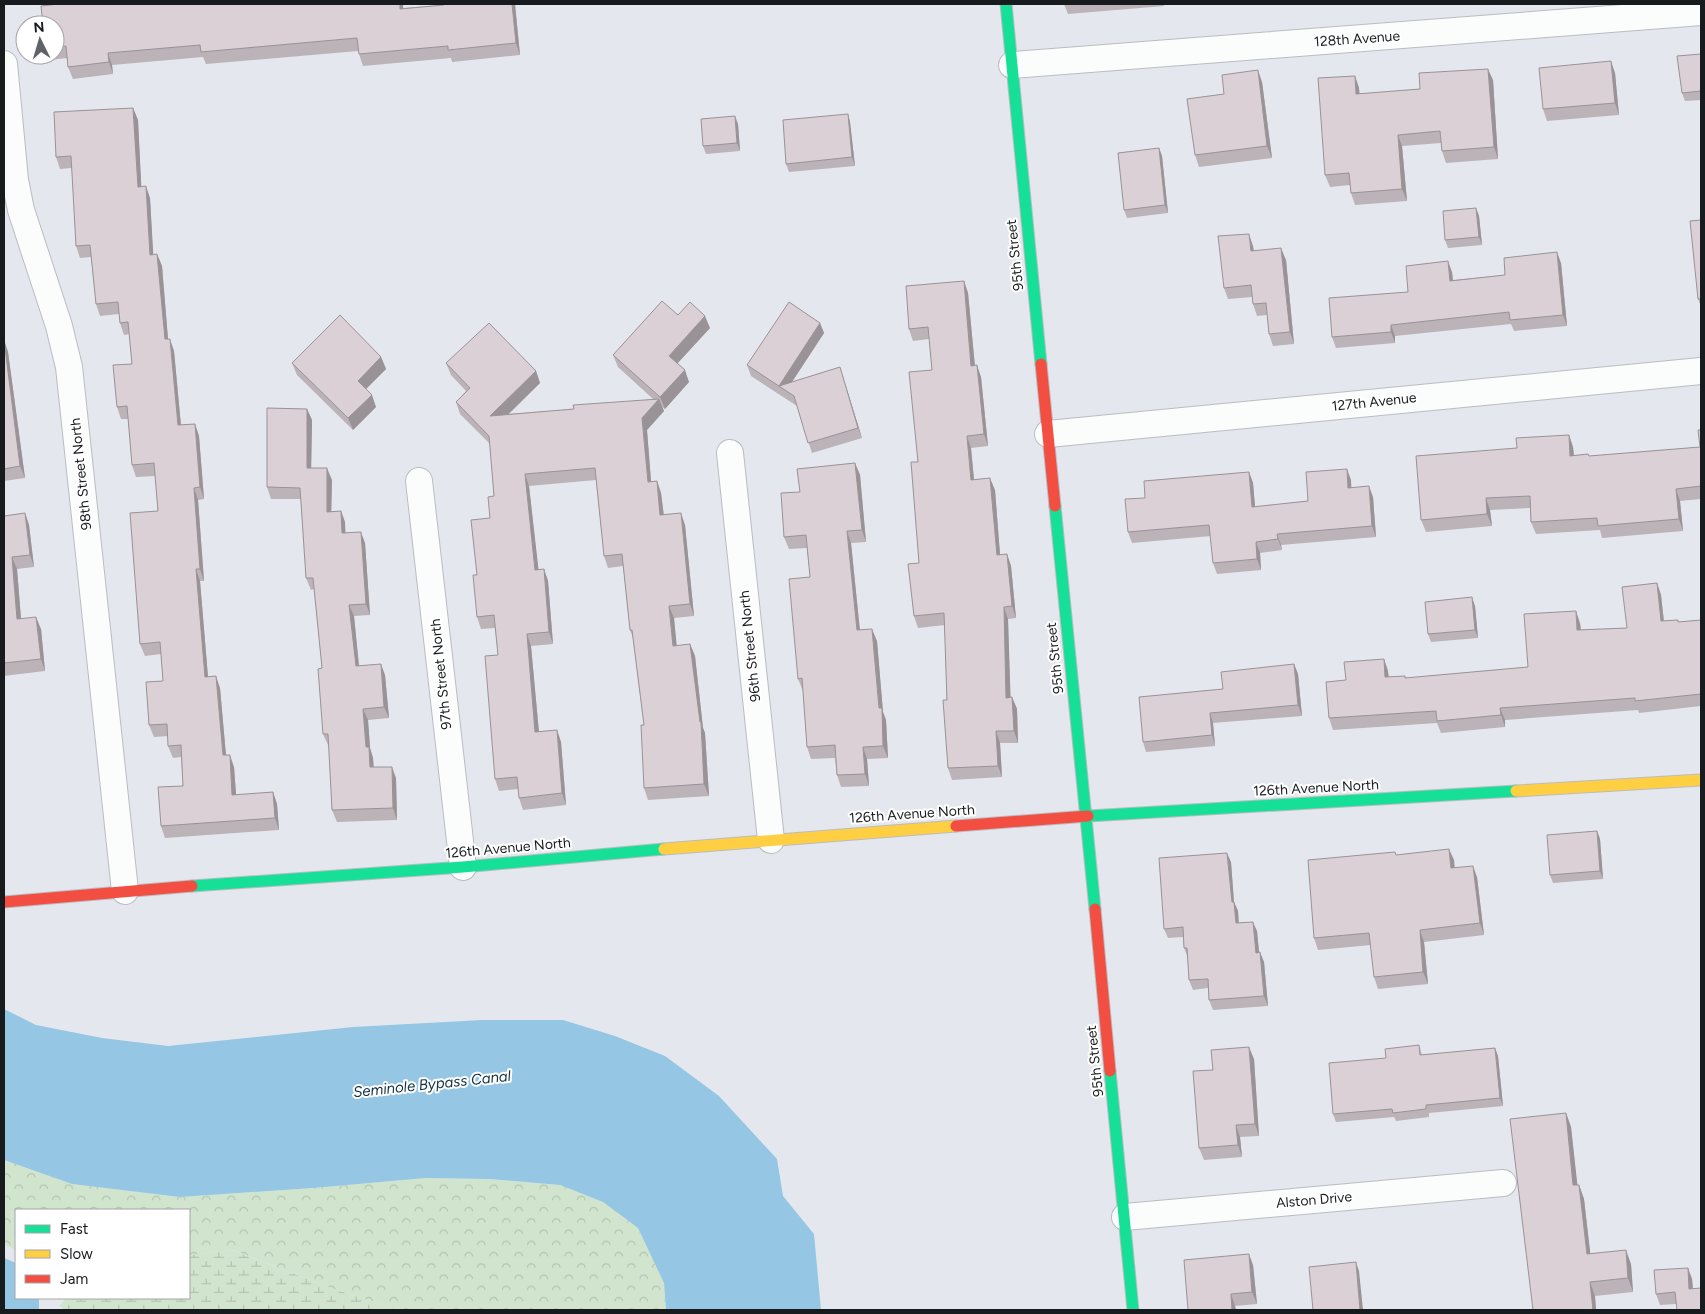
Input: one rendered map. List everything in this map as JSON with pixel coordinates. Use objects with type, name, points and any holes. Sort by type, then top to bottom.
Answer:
[{"type":"street","name":"95th Street","points":[[1006,4],[1133,1310]]},
{"type":"street","name":"128th Avenue","points":[[1012,65],[1701,12]]},
{"type":"street","name":"98th Street North","points":[[4,64],[15,180],[21,210],[59,326],[70,375],[125,891]]},
{"type":"street","name":"127th Avenue","points":[[1048,434],[1701,371]]},
{"type":"street","name":"96th Street North","points":[[730,453],[771,840]]},
{"type":"street","name":"97th Street North","points":[[419,481],[463,867]]},
{"type":"street","name":"126th Avenue North","points":[[4,902],[1086,816],[1701,780]]},
{"type":"street","name":"Alston Drive","points":[[1125,1217],[1503,1183]]},
{"type":"green space","points":[[4,1160],[72,1184],[180,1197],[426,1178],[490,1179],[560,1185],[603,1202],[638,1228],[664,1283],[666,1310],[399,1310],[331,1288],[233,1250],[190,1255],[190,1209],[15,1209],[15,1250],[4,1244]]},
{"type":"green space","points":[[232,1250],[331,1288],[399,1310],[65,1310],[59,1306],[65,1299],[190,1299],[190,1255]]},
{"type":"water","name":"Seminole Bypass Canal","points":[[4,1009],[36,1025],[102,1038],[168,1046],[353,1027],[482,1020],[563,1020],[615,1036],[665,1056],[719,1096],[777,1159],[783,1196],[814,1234],[821,1310],[666,1310],[664,1283],[638,1228],[603,1202],[560,1185],[490,1179],[426,1178],[180,1197],[72,1184],[4,1160]]},
{"type":"water","points":[[4,1258],[15,1263],[15,1299],[39,1299],[39,1310],[4,1310]]},
{"type":"building","points":[[59,4],[400,4],[400,9],[443,4],[512,4],[516,43],[448,50],[448,46],[359,54],[357,38],[201,52],[200,45],[108,53],[109,62],[68,67],[65,46],[65,15],[42,15],[41,6]]},
{"type":"building","points":[[1701,54],[1701,91],[1682,93],[1677,56]]},
{"type":"building","points":[[1611,61],[1615,103],[1543,109],[1539,68]]},
{"type":"building","points":[[1488,69],[1494,147],[1442,151],[1440,131],[1398,135],[1402,189],[1351,193],[1349,173],[1325,175],[1318,78],[1355,76],[1356,94],[1420,89],[1419,73]]},
{"type":"building","points":[[1258,70],[1267,146],[1195,155],[1187,99],[1224,94],[1222,75]]},
{"type":"building","points":[[133,108],[138,187],[146,186],[150,255],[157,254],[165,339],[170,339],[178,425],[195,424],[200,487],[194,488],[200,569],[196,569],[205,677],[216,676],[223,755],[230,755],[232,795],[273,792],[275,818],[161,826],[158,787],[183,786],[181,745],[168,746],[167,724],[149,725],[146,682],[163,681],[160,642],[140,644],[130,513],[158,511],[154,463],[132,465],[127,406],[117,407],[113,365],[132,364],[128,322],[120,323],[118,302],[96,304],[90,245],[76,246],[71,156],[56,157],[54,112]]},
{"type":"building","points":[[848,114],[852,157],[786,164],[783,120]]},
{"type":"building","points":[[735,116],[737,143],[703,146],[701,119]]},
{"type":"building","points":[[1159,148],[1165,205],[1124,210],[1118,153]]},
{"type":"building","points":[[1476,208],[1479,237],[1445,240],[1443,211]]},
{"type":"building","points":[[1701,220],[1701,299],[1698,299],[1690,221]]},
{"type":"building","points":[[1249,234],[1251,251],[1281,248],[1290,332],[1269,334],[1266,303],[1253,304],[1251,285],[1224,288],[1218,236]]},
{"type":"building","points":[[1557,252],[1563,315],[1510,320],[1509,312],[1391,325],[1391,332],[1332,337],[1329,298],[1408,292],[1406,266],[1448,261],[1450,281],[1505,275],[1504,258]]},
{"type":"building","points":[[964,281],[971,366],[977,365],[984,434],[967,436],[971,480],[990,478],[997,555],[1007,554],[1012,606],[1004,607],[1006,698],[1012,697],[1014,731],[996,731],[998,766],[948,768],[943,700],[947,700],[944,613],[914,616],[908,564],[919,563],[911,462],[918,462],[909,372],[932,370],[928,327],[909,329],[906,286]]},
{"type":"building","points":[[662,301],[678,315],[690,302],[705,316],[669,356],[685,370],[660,397],[613,355]]},
{"type":"building","points":[[789,302],[820,323],[779,386],[840,367],[858,428],[808,443],[794,396],[747,365]]},
{"type":"building","points":[[340,315],[381,357],[358,381],[372,395],[348,418],[292,363]]},
{"type":"building","points":[[489,323],[536,371],[490,416],[574,409],[573,405],[659,399],[642,418],[648,482],[657,481],[660,515],[681,513],[690,604],[669,606],[673,646],[690,644],[701,722],[704,784],[644,788],[641,725],[644,725],[632,630],[630,630],[622,554],[604,556],[595,468],[525,474],[535,570],[544,569],[549,632],[527,634],[535,732],[557,730],[562,793],[519,798],[517,777],[495,779],[485,656],[498,655],[494,615],[477,617],[473,575],[477,575],[471,520],[490,518],[488,497],[494,496],[489,436],[456,402],[470,388],[446,363]]},
{"type":"building","points":[[4,340],[20,466],[4,469]]},
{"type":"building","points":[[267,408],[307,409],[307,468],[327,468],[327,512],[341,511],[342,533],[361,532],[366,604],[349,605],[356,666],[381,664],[384,707],[363,709],[366,747],[369,747],[370,767],[392,767],[393,808],[332,810],[328,734],[323,734],[318,669],[322,668],[313,578],[306,578],[300,488],[267,487]]},
{"type":"building","points":[[1698,430],[1701,430],[1701,486],[1676,489],[1679,519],[1598,526],[1597,518],[1531,522],[1530,496],[1486,498],[1487,514],[1421,520],[1416,456],[1517,448],[1516,438],[1569,435],[1570,456],[1700,447]]},
{"type":"building","points":[[855,463],[862,530],[847,531],[857,630],[872,629],[879,708],[882,708],[883,746],[863,747],[865,774],[837,775],[835,745],[807,747],[802,678],[798,679],[789,579],[810,577],[806,535],[784,537],[781,493],[800,492],[797,469]]},
{"type":"building","points":[[1347,469],[1348,488],[1369,486],[1372,526],[1277,534],[1278,539],[1256,542],[1257,559],[1213,563],[1209,525],[1128,532],[1125,499],[1145,498],[1144,481],[1249,472],[1252,507],[1308,501],[1306,472]]},
{"type":"building","points":[[25,513],[30,555],[12,557],[17,619],[36,617],[41,659],[4,663],[4,516]]},
{"type":"building","points":[[1657,583],[1661,621],[1701,620],[1701,694],[1635,701],[1635,698],[1500,708],[1501,715],[1437,721],[1436,711],[1329,718],[1326,682],[1346,680],[1344,662],[1384,659],[1385,677],[1405,676],[1405,678],[1528,667],[1524,614],[1576,611],[1577,630],[1627,628],[1622,587]]},
{"type":"building","points":[[1472,597],[1475,630],[1428,634],[1425,602]]},
{"type":"building","points":[[1294,664],[1298,705],[1210,713],[1212,735],[1143,742],[1139,697],[1223,689],[1221,672]]},
{"type":"building","points":[[1597,831],[1600,871],[1550,875],[1547,835]]},
{"type":"building","points":[[1449,849],[1451,868],[1473,866],[1480,923],[1420,930],[1423,972],[1374,977],[1369,933],[1314,938],[1308,860],[1395,852],[1396,855]]},
{"type":"building","points":[[1227,853],[1236,923],[1253,922],[1256,953],[1260,952],[1264,996],[1209,1000],[1208,979],[1189,980],[1187,948],[1184,948],[1183,927],[1164,929],[1159,858]]},
{"type":"building","points":[[1419,1045],[1420,1055],[1495,1048],[1500,1098],[1426,1105],[1426,1109],[1393,1113],[1392,1109],[1333,1114],[1329,1063],[1386,1058],[1385,1049]]},
{"type":"building","points":[[1249,1047],[1255,1124],[1236,1125],[1238,1145],[1199,1148],[1193,1071],[1213,1070],[1211,1050]]},
{"type":"building","points":[[1566,1113],[1573,1185],[1579,1185],[1587,1254],[1626,1250],[1628,1278],[1590,1282],[1593,1310],[1533,1310],[1510,1119]]},
{"type":"building","points":[[1249,1254],[1252,1292],[1231,1294],[1232,1310],[1188,1310],[1184,1260]]},
{"type":"building","points":[[1356,1262],[1360,1310],[1313,1310],[1309,1267]]},
{"type":"building","points":[[1688,1268],[1689,1289],[1701,1288],[1701,1310],[1677,1310],[1675,1292],[1656,1294],[1654,1270]]},
{"type":"traffic: fast","points":[[1006,4],[1041,364]]},
{"type":"traffic: fast","points":[[1055,506],[1095,909]]},
{"type":"traffic: fast","points":[[1088,816],[1516,791]]},
{"type":"traffic: fast","points":[[192,886],[463,867],[664,849]]},
{"type":"traffic: fast","points":[[1110,1071],[1133,1310]]},
{"type":"traffic: slow","points":[[1516,791],[1701,780]]},
{"type":"traffic: slow","points":[[664,849],[956,826]]},
{"type":"traffic: jam","points":[[1041,364],[1055,506]]},
{"type":"traffic: jam","points":[[956,826],[1088,816]]},
{"type":"traffic: jam","points":[[4,902],[192,886]]},
{"type":"traffic: jam","points":[[1095,909],[1110,1071]]}]
